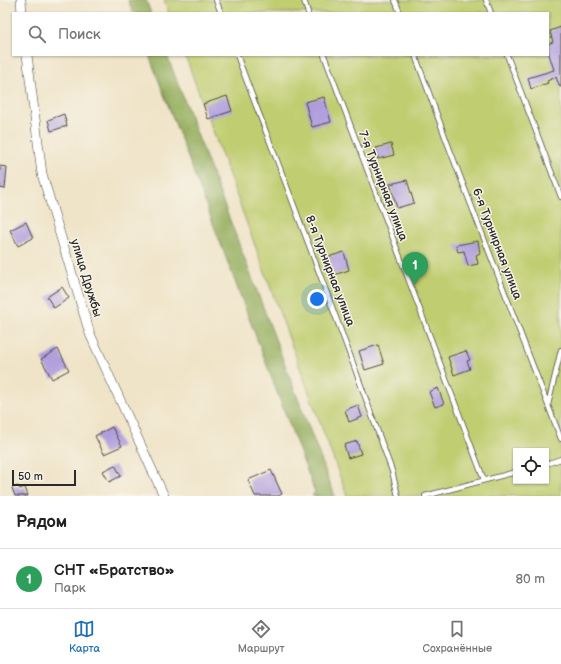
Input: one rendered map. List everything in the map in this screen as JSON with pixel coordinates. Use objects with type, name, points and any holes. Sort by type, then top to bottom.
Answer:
[{"type":"street","points":[[21,0],[22,12]]},
{"type":"street","name":"улица Дружбы","points":[[27,56],[42,174],[88,327],[164,496]]},
{"type":"lane","points":[[216,0],[221,12]]},
{"type":"lane","points":[[304,0],[308,12]]},
{"type":"lane","points":[[395,0],[400,12]]},
{"type":"lane","points":[[486,0],[491,12]]},
{"type":"lane","name":"8-я Турнирная улица","points":[[237,56],[337,319],[392,471],[398,496]]},
{"type":"lane","name":"7-я Турнирная улица","points":[[324,56],[484,480]]},
{"type":"lane","name":"6-я Турнирная улица","points":[[415,56],[561,439]]},
{"type":"lane","points":[[507,56],[561,197]]},
{"type":"lane","points":[[548,405],[561,350]]},
{"type":"lane","points":[[549,463],[561,460]]},
{"type":"lane","points":[[425,496],[513,473]]},
{"type":"green space","points":[[128,0],[146,0],[151,12],[133,12]]},
{"type":"green space","points":[[164,0],[561,0],[561,496],[347,496],[185,56],[549,56],[549,12],[169,12]]},
{"type":"green space","points":[[149,56],[167,56],[335,496],[312,496],[315,492]]},
{"type":"building","points":[[561,27],[561,87],[556,77],[547,81],[548,83],[531,89],[528,78],[554,70],[549,54],[549,44],[553,42],[550,31]]},
{"type":"building","points":[[227,96],[232,111],[208,119],[203,104]]},
{"type":"building","points":[[324,97],[331,122],[312,127],[305,102]]},
{"type":"building","points":[[64,114],[67,126],[51,131],[48,120]]},
{"type":"building","points":[[391,144],[394,155],[378,159],[376,148]]},
{"type":"building","points":[[0,166],[7,167],[5,189],[0,188]]},
{"type":"building","points":[[407,180],[414,203],[397,208],[390,184]]},
{"type":"building","points":[[26,222],[33,238],[18,246],[10,230]]},
{"type":"building","points":[[478,241],[480,253],[476,255],[478,264],[468,266],[464,251],[458,252],[456,245]]},
{"type":"building","points":[[344,252],[349,270],[334,275],[328,257]]},
{"type":"building","points":[[62,287],[69,298],[54,308],[47,297]]},
{"type":"building","points":[[378,345],[384,364],[365,370],[359,351]]},
{"type":"building","points":[[58,349],[69,370],[52,379],[41,359]]},
{"type":"building","points":[[466,351],[470,360],[467,361],[470,369],[454,375],[448,357]]},
{"type":"building","points":[[438,388],[444,404],[435,407],[429,392]]},
{"type":"building","points":[[358,405],[362,417],[349,422],[345,410]]},
{"type":"building","points":[[112,427],[122,446],[104,454],[95,436]]},
{"type":"building","points":[[357,441],[361,454],[348,458],[344,445]]},
{"type":"building","points":[[115,465],[121,476],[109,482],[103,471]]},
{"type":"building","points":[[271,470],[282,494],[278,496],[255,496],[248,480]]},
{"type":"building","points":[[18,486],[20,489],[25,487],[28,496],[15,496],[12,488]]},
{"type":"place","name":"СНТ «Братство»","points":[[415,285]]}]
